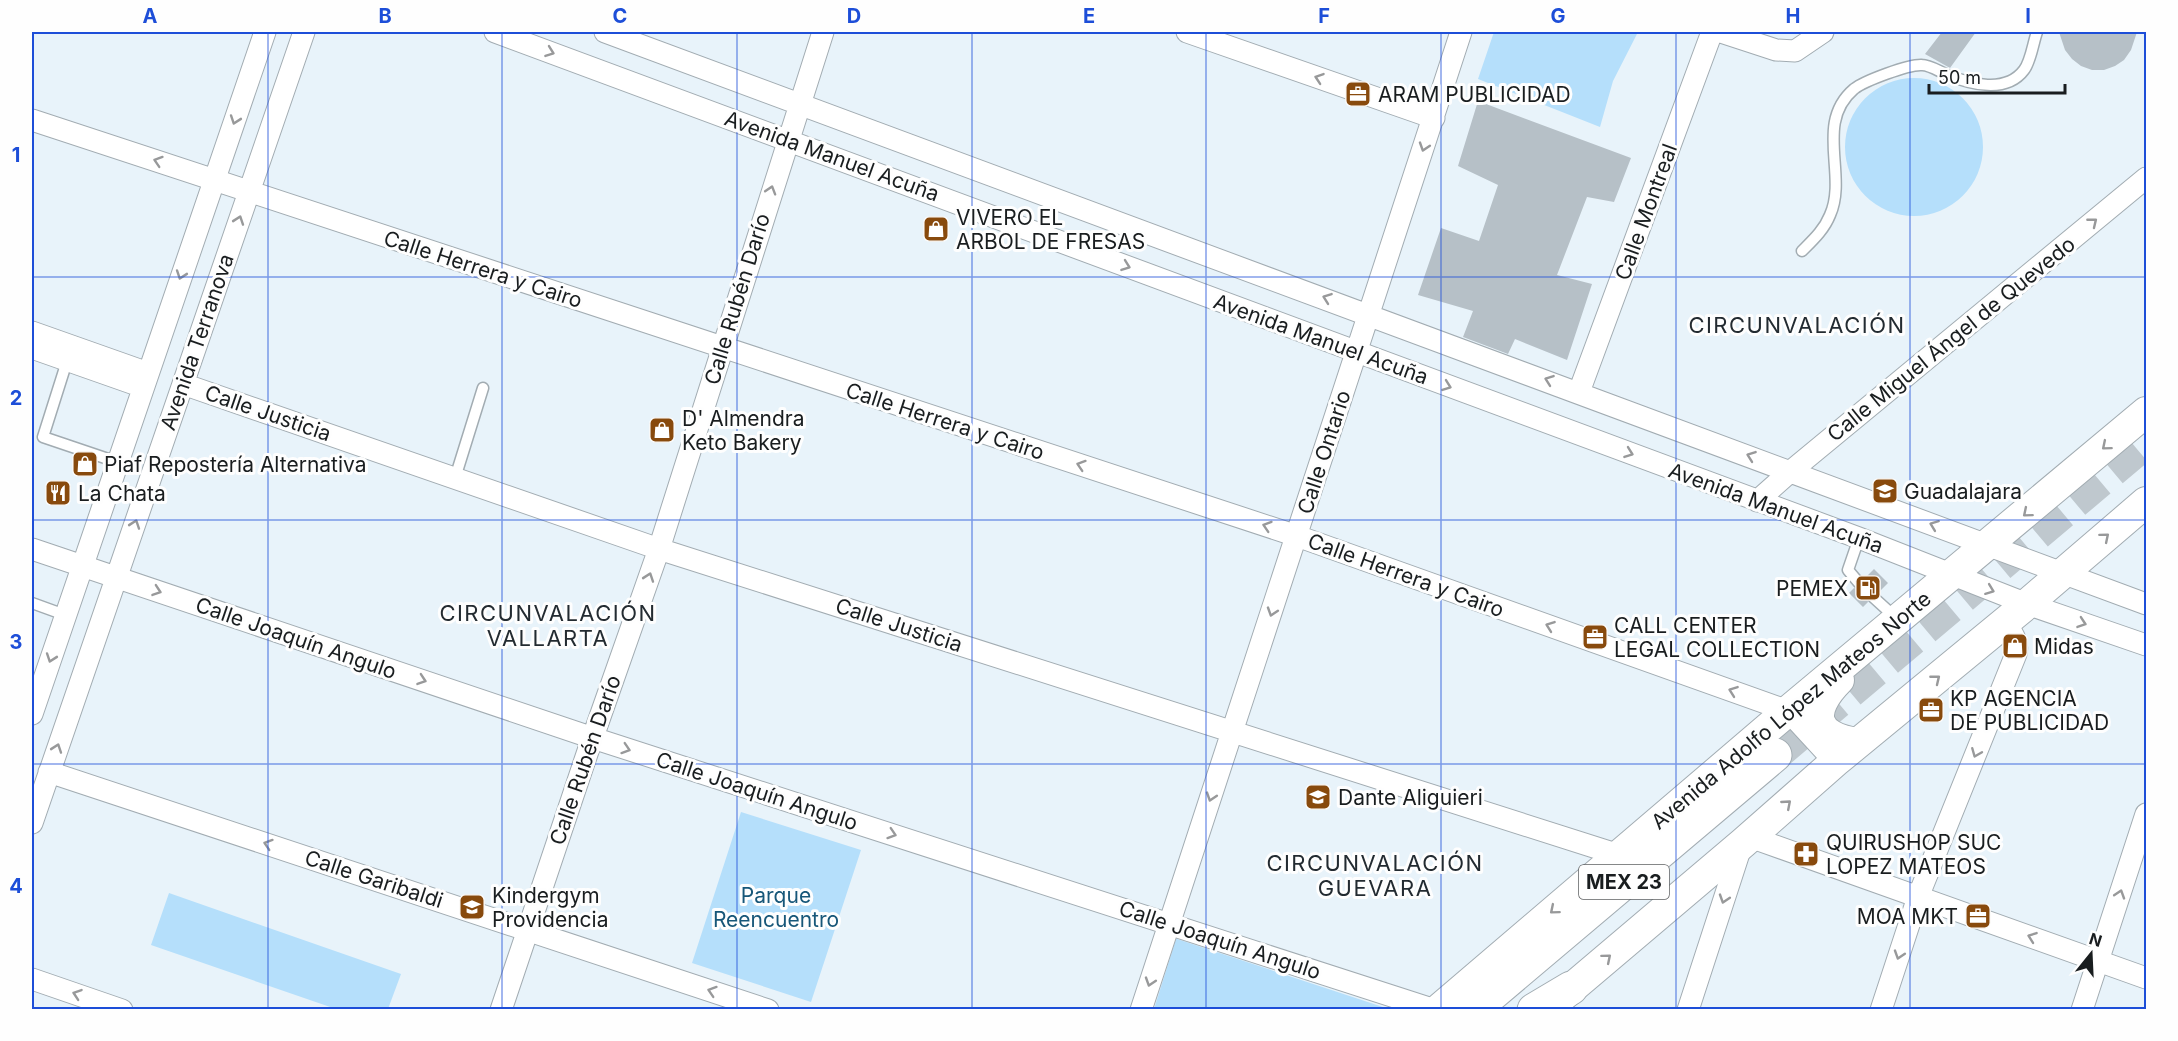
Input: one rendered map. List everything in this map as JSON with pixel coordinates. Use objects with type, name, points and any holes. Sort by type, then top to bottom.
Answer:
[{"type":"main road","name":"Avenida Adolfo López Mateos Norte","points":[[1436,1010],[1788,711],[2146,413]]},
{"type":"main road","points":[[1546,1010],[1835,762],[2064,573],[2146,502]]},
{"type":"main road","points":[[1856,656],[1848,671],[1828,691],[1821,702],[1818,716],[1823,728],[1832,737],[1841,741],[1858,743]]},
{"type":"main road","name":"Avenida Adolfo López Mateos Norte","points":[[1473,1010],[1780,762],[1503,1010]]},
{"type":"main road","points":[[1534,1010],[1571,988]]},
{"type":"street","name":"Avenida Terranova","points":[[32,714],[265,32]]},
{"type":"street","name":"Avenida Terranova","points":[[32,823],[303,32]]},
{"type":"street","name":"Avenida Manuel Acuña","points":[[495,32],[1859,538],[1953,575],[2016,613],[2146,645]]},
{"type":"street","name":"Avenida Manuel Acuña","points":[[605,32],[800,102],[2146,604]]},
{"type":"street","name":"Calle Rubén Darío","points":[[501,1010],[592,738],[659,549],[787,139],[823,32]]},
{"type":"street","points":[[1187,32],[1434,118]]},
{"type":"street","name":"Calle Ontario","points":[[1141,1010],[1461,32]]},
{"type":"street","name":"Calle Montreal","points":[[1579,392],[1712,32]]},
{"type":"street","points":[[1721,32],[1776,50],[1796,51],[1822,32]]},
{"type":"street","name":"Calle Herrera y Cairo","points":[[32,120],[1296,536],[1788,711],[1835,762]]},
{"type":"street","name":"Calle Miguel Ángel de Quevedo","points":[[1757,501],[2146,178]]},
{"type":"street","points":[[32,332],[70,354]]},
{"type":"street","points":[[32,348],[70,354],[146,380]]},
{"type":"street","name":"Calle Justicia","points":[[183,384],[659,549],[1619,855]]},
{"type":"street","points":[[32,549],[80,572]]},
{"type":"street","points":[[32,563],[80,572]]},
{"type":"street","name":"Calle Joaquín Angulo","points":[[80,572],[1436,1010]]},
{"type":"street","points":[[1881,1010],[1918,897],[2016,654],[2018,646],[2014,636],[2016,613]]},
{"type":"street","name":"Calle Garibaldi","points":[[49,772],[768,1010]]},
{"type":"street","points":[[2082,1010],[2146,814]]},
{"type":"street","points":[[1688,1010],[1746,840],[1918,897],[2146,978]]},
{"type":"street","points":[[32,979],[122,1010]]},
{"type":"lane","points":[[1802,251],[1822,231],[1831,213],[1835,193],[1834,124],[1838,108],[1854,88],[1902,68],[1924,64],[1950,76],[1989,86],[2009,83],[2024,70],[2037,32]]},
{"type":"lane","points":[[70,354],[43,437],[117,462]]},
{"type":"lane","points":[[455,478],[483,388]]},
{"type":"lane","points":[[1859,538],[1848,570],[1859,583]]},
{"type":"lane","points":[[1873,597],[1898,620]]},
{"type":"lane","points":[[32,603],[66,615]]},
{"type":"green space","points":[[1494,32],[1638,32],[1613,81],[1600,127],[1478,79]]},
{"type":"green space","points":[[1914,78],[1941,83],[1953,89],[1963,98],[1972,108],[1978,120],[1983,147],[1978,174],[1972,186],[1963,196],[1953,205],[1941,211],[1914,216],[1887,211],[1875,205],[1865,196],[1856,186],[1850,174],[1845,147],[1850,120],[1856,108],[1865,98],[1875,89],[1887,83]]},
{"type":"green space","name":"Parque Reencuentro","points":[[741,812],[861,850],[811,1002],[692,963]]},
{"type":"green space","points":[[169,893],[401,974],[388,1009],[336,1009],[151,945]]},
{"type":"green space","points":[[1177,939],[1389,1009],[1154,1009]]},
{"type":"building","points":[[1942,32],[1976,32],[1950,68],[1925,54]]},
{"type":"building","points":[[2059,32],[2137,32],[2131,50],[2124,60],[2104,70],[2092,70],[2072,59],[2065,50]]},
{"type":"building","points":[[1478,101],[1631,158],[1614,202],[1587,197],[1557,275],[1592,284],[1567,360],[1515,339],[1508,354],[1463,337],[1473,311],[1418,295],[1441,228],[1479,241],[1498,185],[1458,166]]},
{"type":"building","name":"PEMEX","points":[[1874,569],[1888,583],[1879,592],[1874,590],[1868,592],[1866,596],[1868,602],[1863,607],[1849,593],[1854,588],[1860,590],[1864,588],[1865,578]]},
{"type":"tunnel","points":[[1775,755],[2146,442]]},
{"type":"place","name":"ARAM PUBLICIDAD","points":[[1358,94]]},
{"type":"place","name":"VIVERO EL ARBOL DE FRESAS","points":[[936,229]]},
{"type":"place","name":"D' Almendra Keto Bakery","points":[[662,430]]},
{"type":"place","name":"Piaf Repostería Alternativa","points":[[85,464]]},
{"type":"place","name":"Guadalajara","points":[[1885,491]]},
{"type":"place","name":"La Chata","points":[[58,493]]},
{"type":"place","name":"PEMEX","points":[[1868,588]]},
{"type":"place","name":"CALL CENTER LEGAL COLLECTION","points":[[1595,637]]},
{"type":"place","name":"Midas","points":[[2015,646]]},
{"type":"place","name":"KP AGENCIA DE PUBLICIDAD","points":[[1931,710]]},
{"type":"place","name":"Dante Aliguieri","points":[[1318,797]]},
{"type":"place","name":"QUIRUSHOP SUC LOPEZ MATEOS","points":[[1806,854]]},
{"type":"place","name":"Kindergym Providencia","points":[[472,907]]},
{"type":"place","name":"MOA MKT","points":[[1978,916]]},
{"type":"district","name":"CIRCUNVALACIÓN","points":[[1797,325]]},
{"type":"district","name":"CIRCUNVALACIÓN VALLARTA","points":[[548,626]]},
{"type":"district","name":"CIRCUNVALACIÓN GUEVARA","points":[[1375,876]]}]
